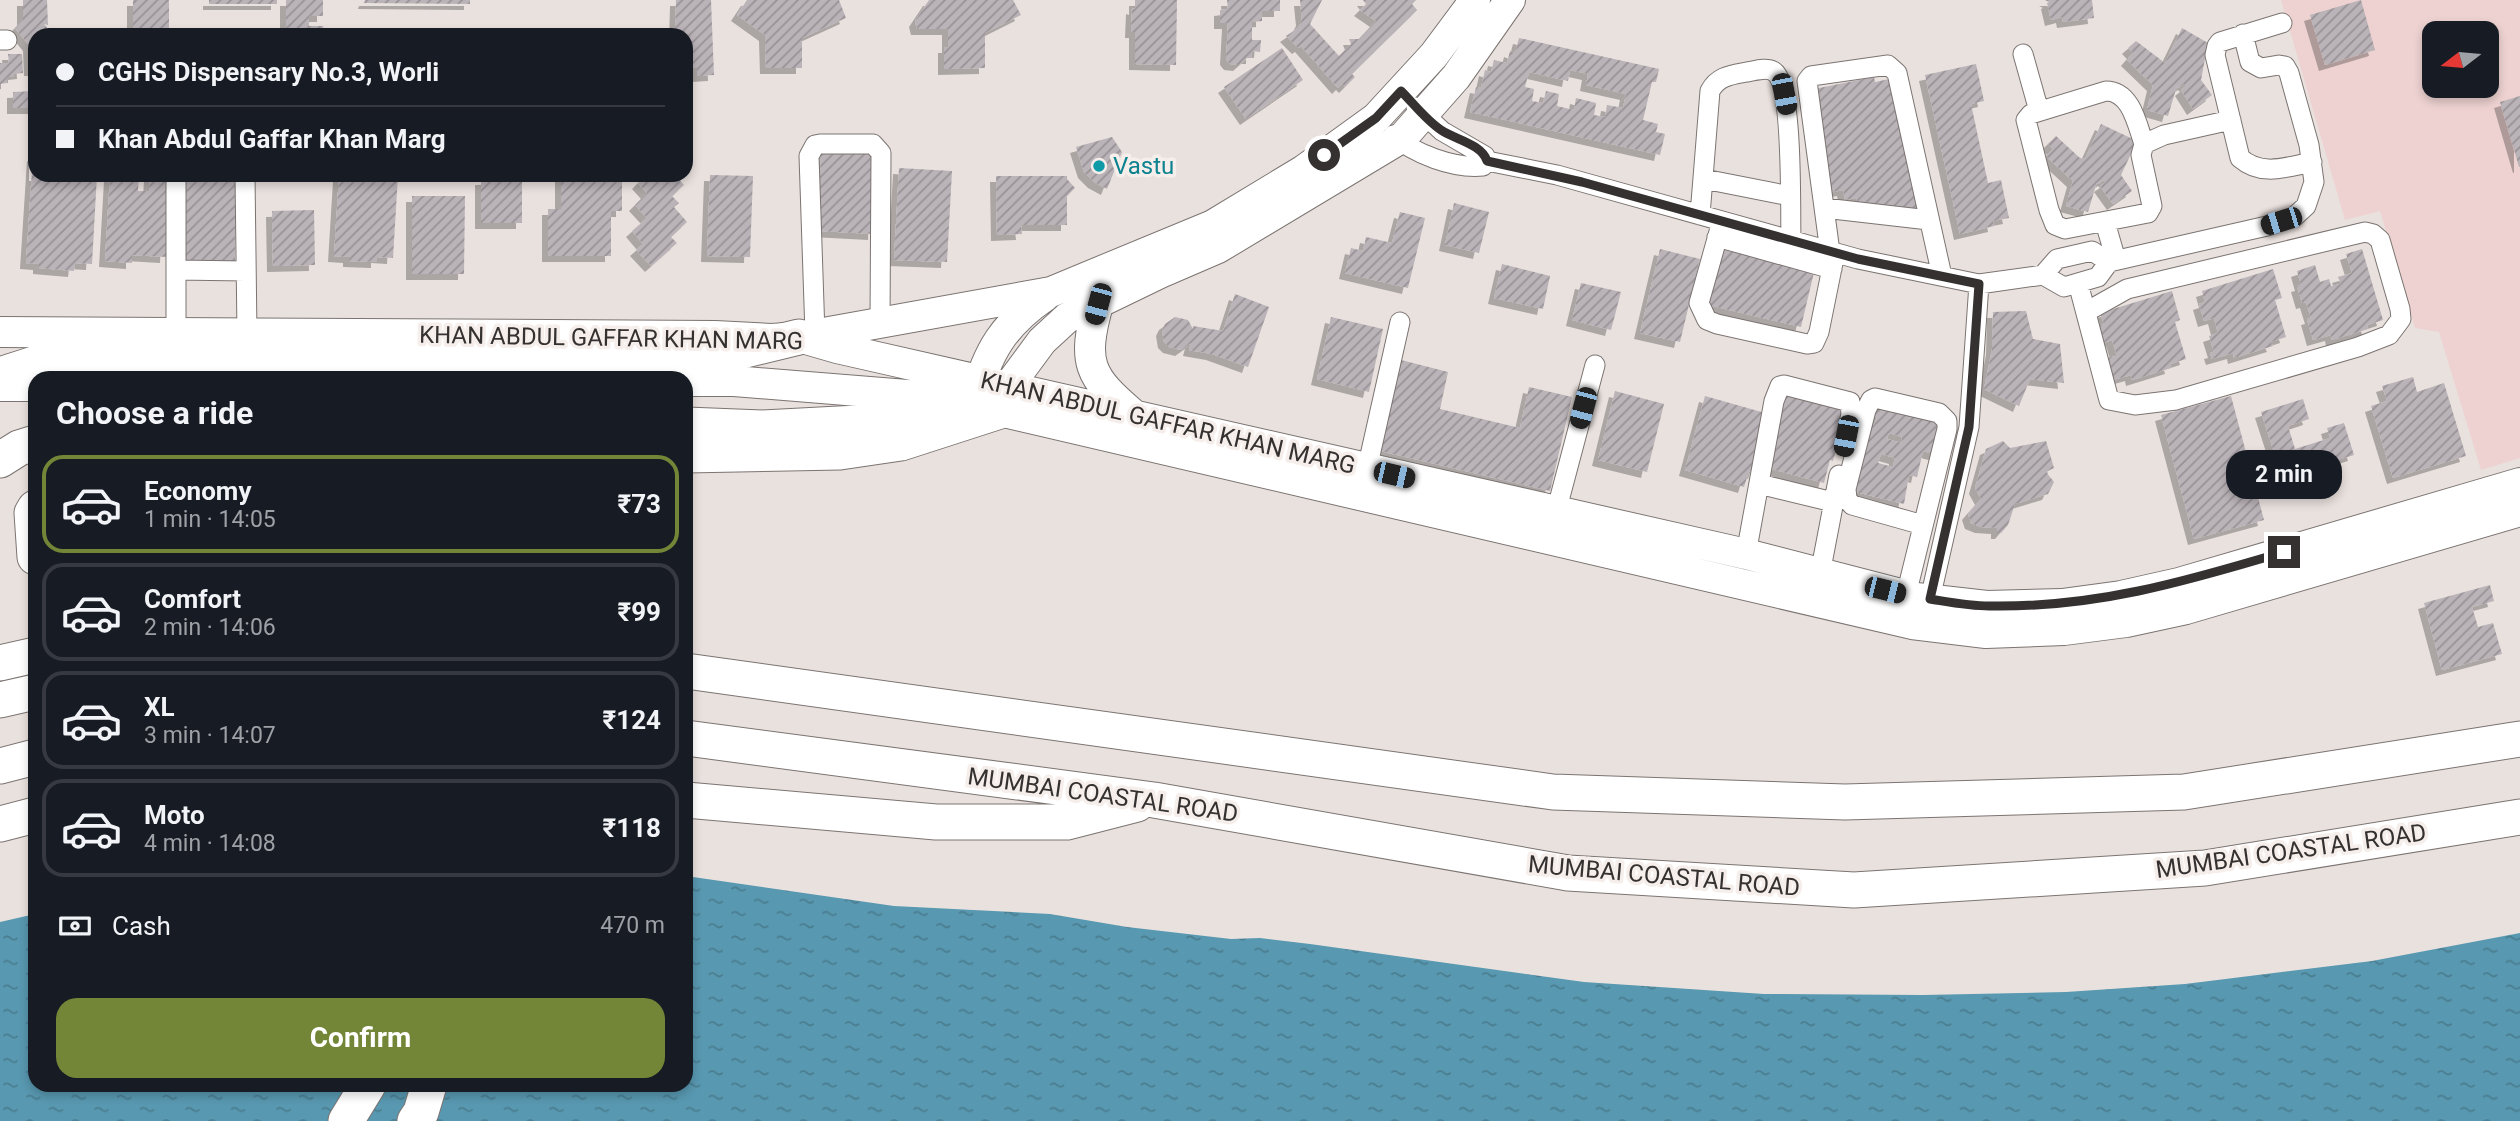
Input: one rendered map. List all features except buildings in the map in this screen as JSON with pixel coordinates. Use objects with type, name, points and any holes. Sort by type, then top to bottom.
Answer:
[{"type":"highway","points":[[0,375],[34,364],[130,355],[254,359],[704,360],[807,336]]},
{"type":"highway","points":[[693,425],[762,428],[877,422],[981,396]]},
{"type":"highway","points":[[693,455],[840,452],[901,443],[981,396]]},
{"type":"highway","points":[[0,460],[28,445]]},
{"type":"highway","points":[[0,663],[28,657]]},
{"type":"highway","points":[[693,672],[1567,792],[1844,802],[2184,792],[2520,739]]},
{"type":"highway","points":[[0,700],[28,694]]},
{"type":"highway","name":"MUMBAI COASTAL ROAD","points":[[693,739],[1154,800],[1568,873],[1854,890],[2204,868],[2520,817]]},
{"type":"highway","points":[[0,766],[28,759]]},
{"type":"highway","points":[[693,801],[936,822],[1067,822],[1154,800]]},
{"type":"highway","points":[[0,824],[28,817]]},
{"type":"highway","points":[[346,1121],[364,1092]]},
{"type":"highway","points":[[415,1121],[421,1112],[427,1092]]},
{"type":"main road","points":[[981,396],[1067,318],[1218,248],[1272,203],[1304,170],[1376,118],[1434,55],[1475,0]]},
{"type":"main road","points":[[981,396],[1002,334],[1020,313],[1051,292],[1272,203],[1399,140],[1456,77],[1510,0]]},
{"type":"main road","points":[[807,336],[1051,292]]},
{"type":"main road","points":[[1098,304],[1088,346],[1090,362],[1097,378],[1109,394],[1134,415]]},
{"type":"main road","name":"KHAN ABDUL GAFFAR KHAN MARG","points":[[0,332],[715,336],[772,339],[807,336],[981,396],[1912,624],[1986,633],[2064,630],[2126,622],[2174,611],[2520,511]]},
{"type":"main road","name":"KHAN ABDUL GAFFAR KHAN MARG","points":[[693,381],[734,381],[981,396],[1134,415],[1746,554],[1918,597],[1987,606],[2062,604],[2121,596],[2179,583],[2520,483]]},
{"type":"main road","points":[[0,386],[28,386]]},
{"type":"street","points":[[2282,23],[2220,42],[2215,49],[2215,55],[2240,158],[2248,165],[2271,170],[2312,162]]},
{"type":"street","points":[[1487,161],[1557,175],[1700,215],[1719,229],[1833,258],[1979,284],[2043,275],[2064,287],[2098,277],[2112,261],[2267,226],[2294,217],[2306,206],[2314,182],[2312,162],[2288,73],[2285,66],[2261,68],[2250,62],[2243,34]]},
{"type":"street","points":[[2023,54],[2039,111]]},
{"type":"street","points":[[1719,229],[1699,303],[1707,320],[1814,344],[1819,332],[1833,258],[1807,81],[1811,76],[1888,65],[1897,73],[1942,276]]},
{"type":"street","points":[[1700,215],[1710,91],[1717,80],[1768,69],[1779,76],[1788,114],[1791,240]]},
{"type":"street","points":[[1401,91],[1442,131],[1471,146],[1485,156],[1487,161]]},
{"type":"street","points":[[2106,91],[2113,91],[2128,102],[2144,144],[2141,155],[2151,210],[2142,215],[2064,229],[2056,225],[2049,210],[2026,121],[2031,114],[2039,111],[2106,91]]},
{"type":"street","points":[[1376,118],[1406,146],[1472,167],[1483,166],[1487,161]]},
{"type":"street","points":[[2144,144],[2164,135],[2231,120]]},
{"type":"street","points":[[807,336],[809,156],[815,145],[820,144],[873,144],[881,153],[880,322]]},
{"type":"street","points":[[1704,179],[1790,196]]},
{"type":"street","points":[[176,182],[176,333]]},
{"type":"street","points":[[245,182],[247,334]]},
{"type":"street","points":[[1824,208],[1929,220]]},
{"type":"street","points":[[2105,222],[2112,261]]},
{"type":"street","points":[[1719,229],[1791,240],[1833,258]]},
{"type":"street","points":[[2078,283],[2109,400],[2135,405],[2175,400],[2358,347],[2389,335],[2401,319],[2379,240],[2373,234],[2365,232],[2127,289],[2086,312]]},
{"type":"street","points":[[2043,275],[2057,259],[2092,251],[2112,261]]},
{"type":"street","points":[[176,270],[246,271]]},
{"type":"street","points":[[1918,597],[1969,427],[1979,284]]},
{"type":"street","points":[[1367,468],[1399,322]]},
{"type":"street","points":[[1556,512],[1595,365]]},
{"type":"street","points":[[1746,554],[1774,401],[1780,386],[1847,399],[1851,407],[1850,414],[1820,574]]},
{"type":"street","points":[[1918,597],[1923,525],[1947,421],[1939,413],[1875,398],[1866,410],[1846,489],[1847,499],[1852,505],[1923,525]]},
{"type":"street","points":[[1759,484],[1833,502]]},
{"type":"shaded area","points":[[2281,0],[2520,0],[2520,458],[2481,470],[2439,332],[2415,328],[2380,211],[2345,220]]},
{"type":"water","points":[[693,877],[894,906],[1050,914],[1127,927],[1231,939],[1260,938],[1584,982],[1764,994],[2066,992],[2185,984],[2372,961],[2520,933],[2520,1121],[0,1121],[0,922],[28,916],[28,1092],[693,1092]]},
{"type":"place","name":"Vastu","points":[[1099,166]]},
{"type":"route","points":[[1324,155],[1376,118],[1401,91],[1442,131],[1471,146],[1485,156],[1487,161],[1557,175],[1858,259],[1979,284],[1969,427],[1930,599],[1987,606],[2062,604],[2101,599],[2179,583],[2284,552]]}]
